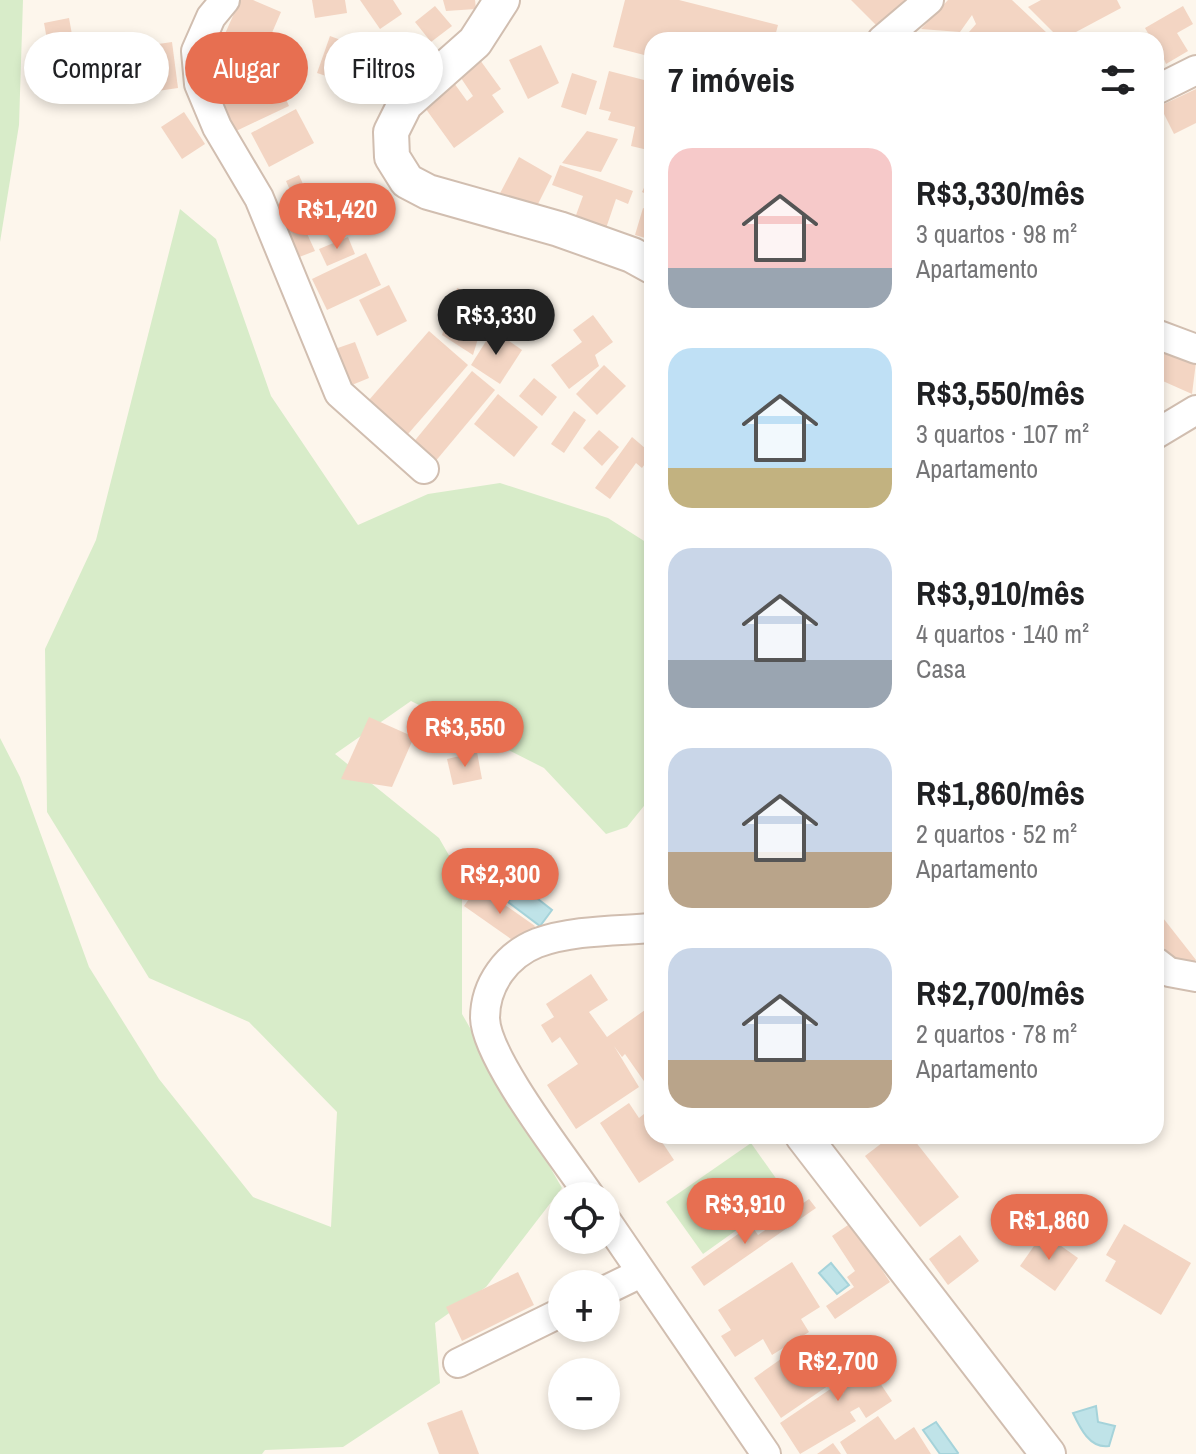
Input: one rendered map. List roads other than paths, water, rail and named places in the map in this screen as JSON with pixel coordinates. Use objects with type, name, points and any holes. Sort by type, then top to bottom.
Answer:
[{"type":"street","points":[[225,0],[211,17],[196,51],[199,84],[217,127],[259,198],[339,393],[424,469]]},
{"type":"street","points":[[502,0],[475,42],[405,104],[391,132],[392,157],[407,181],[428,192],[559,229],[644,262]]},
{"type":"street","points":[[891,32],[929,0]]},
{"type":"street","points":[[1164,86],[1196,70]]},
{"type":"street","points":[[1164,337],[1196,349]]},
{"type":"street","points":[[1164,429],[1196,410]]},
{"type":"street","points":[[580,1182],[514,1084],[493,1043],[485,1020],[489,994],[504,963],[537,943],[582,933],[644,929]]},
{"type":"street","points":[[1164,968],[1196,977]]},
{"type":"street","points":[[809,1144],[1048,1454]]},
{"type":"street","points":[[620,1241],[766,1454]]},
{"type":"street","points":[[620,1283],[641,1273]]},
{"type":"street","points":[[458,1363],[548,1319]]},
{"type":"water","points":[[520,885],[552,910],[540,926],[508,902]]},
{"type":"water","points":[[831,1263],[849,1285],[837,1294],[819,1273]]},
{"type":"water","points":[[1096,1406],[1098,1422],[1115,1426],[1109,1446],[1091,1441],[1073,1413]]},
{"type":"water","points":[[936,1422],[957,1454],[940,1454],[923,1430]]}]
